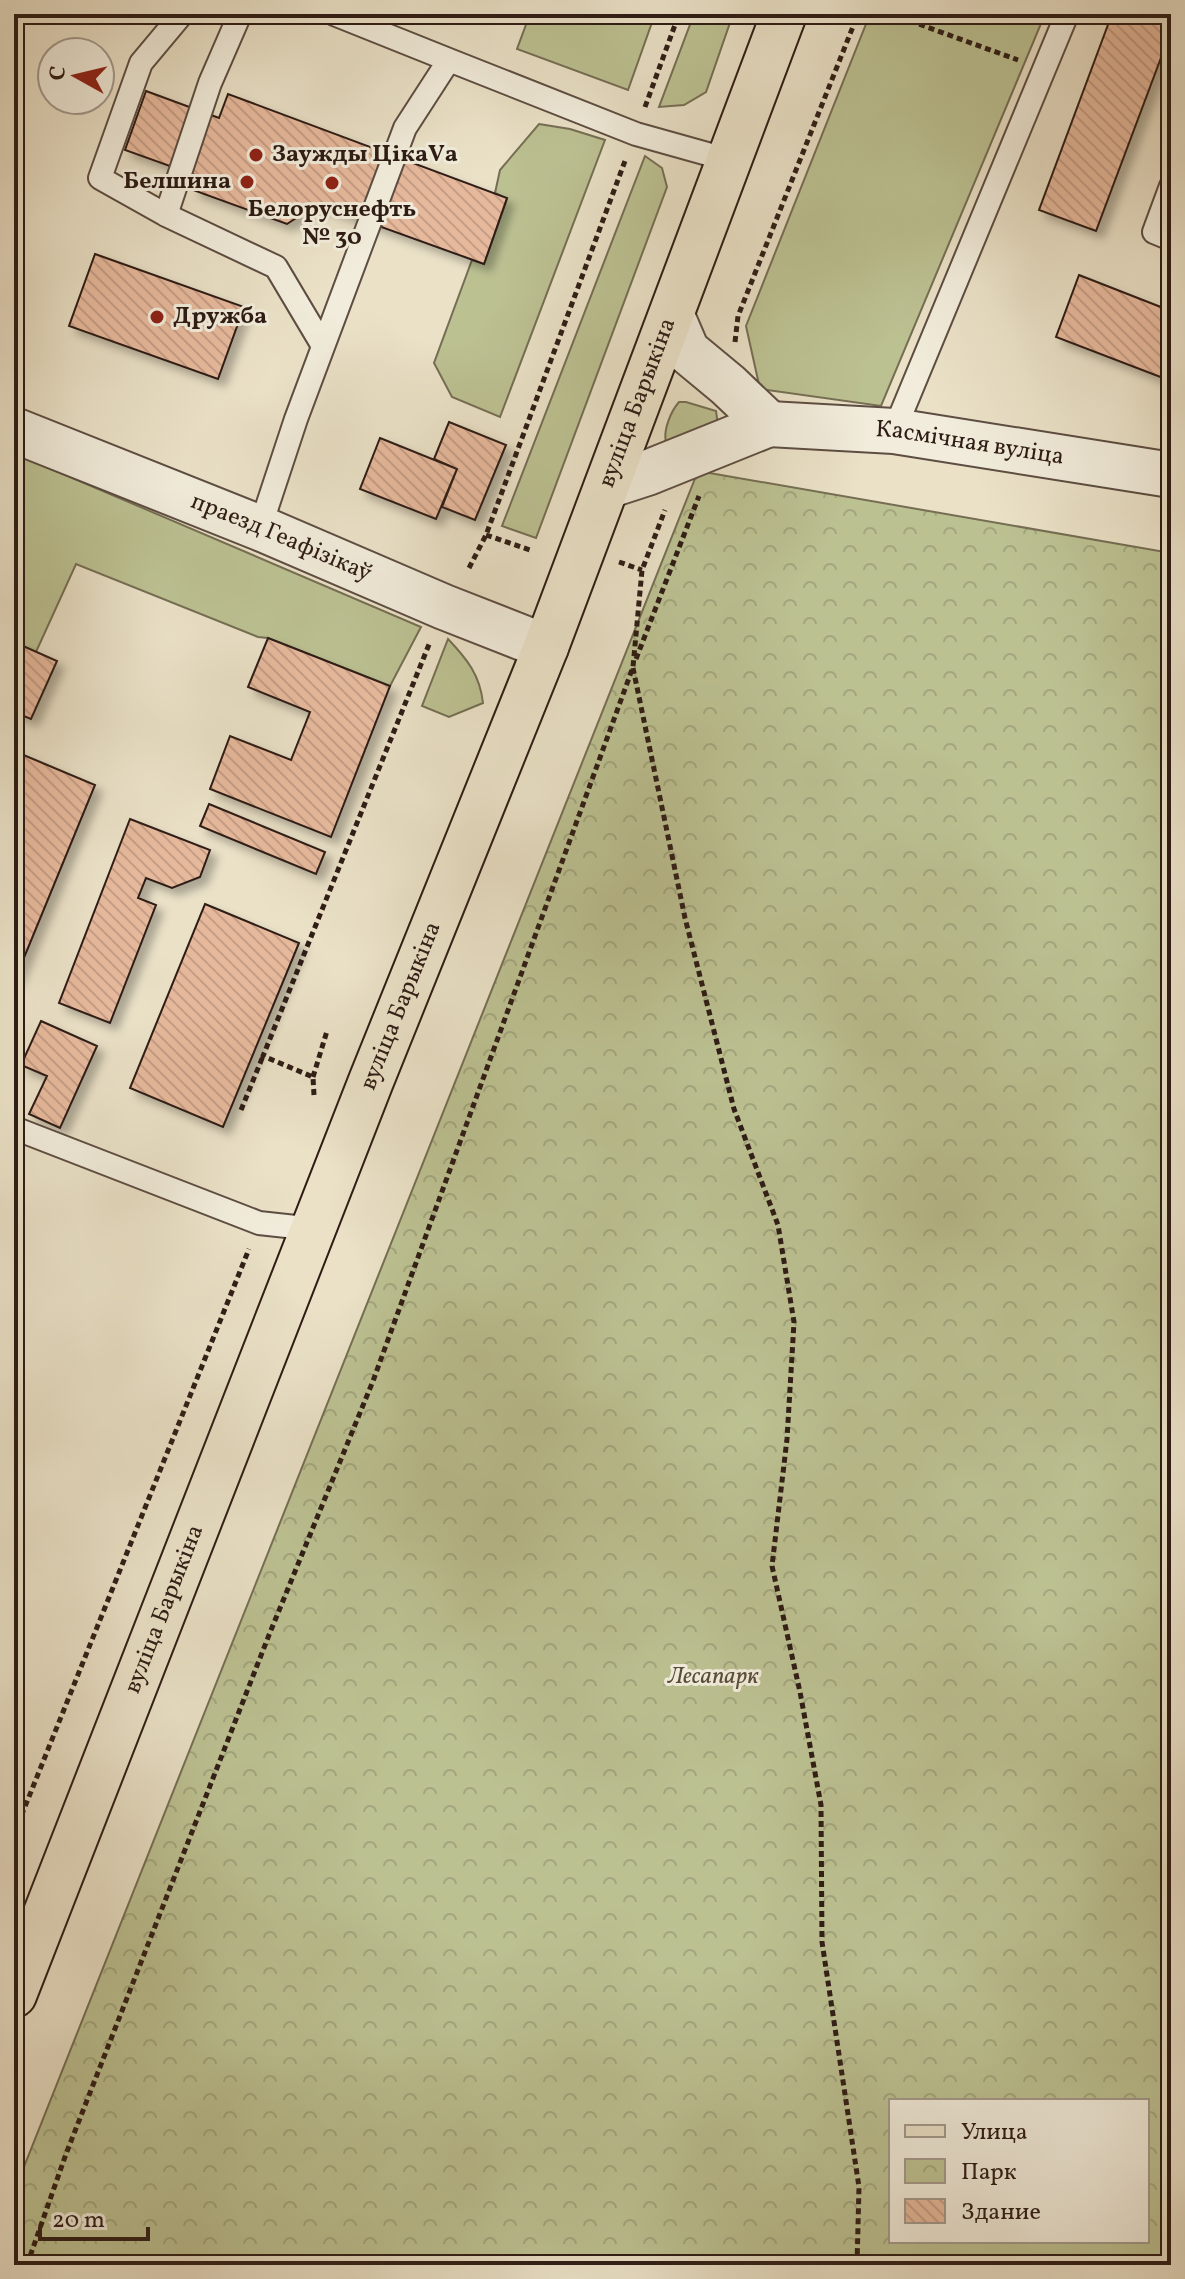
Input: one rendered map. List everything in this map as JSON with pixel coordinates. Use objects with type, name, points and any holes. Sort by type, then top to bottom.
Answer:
[{"type":"main road","name":"вуліца Барыкіна","points":[[14,1995],[371,1081],[546,647],[784,14]]},
{"type":"street","points":[[672,316],[687,351],[769,424]]},
{"type":"street","name":"Касмічная вуліца","points":[[607,486],[769,424],[894,431],[1171,475]]},
{"type":"street","name":"праезд Геафізікаў","points":[[14,430],[546,647]]},
{"type":"lane","points":[[182,14],[141,63],[100,178],[166,215],[276,267],[323,346]]},
{"type":"lane","points":[[166,215],[210,83],[240,14]]},
{"type":"lane","points":[[334,14],[636,134],[729,160]]},
{"type":"lane","points":[[894,431],[1067,14]]},
{"type":"lane","points":[[260,528],[323,346],[405,128],[449,60]]},
{"type":"lane","points":[[1171,186],[1154,232],[1171,239]]},
{"type":"lane","points":[[14,1128],[259,1223],[314,1229]]},
{"type":"path","points":[[469,568],[486,535],[679,14]]},
{"type":"path","points":[[734,348],[738,316],[858,14]]},
{"type":"path","points":[[891,14],[1045,70]]},
{"type":"path","points":[[27,2265],[71,2140],[269,1635],[373,1381],[633,667],[704,483]]},
{"type":"path","points":[[486,535],[533,551]]},
{"type":"path","points":[[610,559],[642,570],[633,667],[685,918],[734,1109],[778,1225],[794,1322],[787,1439],[772,1566],[821,1805],[822,1942],[859,2187],[857,2265]]},
{"type":"path","points":[[241,1110],[434,632]]},
{"type":"path","points":[[314,1095],[313,1077],[327,1031]]},
{"type":"path","points":[[263,1056],[313,1077]]},
{"type":"path","points":[[14,1834],[259,1223]]},
{"type":"green space","points":[[530,14],[655,14],[628,90],[517,49]]},
{"type":"green space","points":[[694,14],[733,14],[706,92],[684,105],[659,107]]},
{"type":"green space","points":[[870,14],[1045,14],[881,406],[760,389],[746,326]]},
{"type":"green space","points":[[539,124],[570,129],[605,140],[500,417],[452,397],[434,363],[472,260],[484,264],[507,199],[495,193],[500,170]]},
{"type":"green space","points":[[645,156],[662,168],[667,187],[536,538],[502,526]]},
{"type":"green space","points":[[679,402],[716,411],[718,425],[666,442],[668,421]]},
{"type":"green space","points":[[14,453],[421,627],[390,686],[76,564],[36,652],[14,643]]},
{"type":"green space","name":"Лесапарк","points":[[698,471],[1171,553],[1171,2265],[14,2265],[14,2192]]},
{"type":"green space","points":[[448,639],[472,668],[483,703],[449,717],[422,706]]},
{"type":"building","points":[[1112,14],[1171,14],[1171,31],[1096,231],[1039,210]]},
{"type":"building","name":"Белоруснефть № 30","points":[[146,91],[219,118],[228,94],[507,198],[484,264],[318,204],[287,224],[193,190],[198,176],[125,150]]},
{"type":"building","name":"Дружба","points":[[95,254],[244,307],[218,379],[69,326]]},
{"type":"building","points":[[1079,275],[1171,311],[1171,381],[1056,337]]},
{"type":"building","points":[[449,422],[506,445],[475,520],[442,507],[457,469],[434,459]]},
{"type":"building","points":[[380,438],[457,469],[436,519],[360,489]]},
{"type":"building","points":[[268,638],[390,686],[331,837],[210,789],[230,736],[291,760],[310,712],[248,687]]},
{"type":"building","points":[[14,642],[57,661],[31,719],[14,712]]},
{"type":"building","points":[[14,751],[95,785],[14,982]]},
{"type":"building","points":[[209,804],[325,852],[316,874],[200,826]]},
{"type":"building","points":[[130,819],[210,850],[200,877],[172,888],[146,878],[138,898],[156,905],[110,1023],[59,1003]]},
{"type":"building","points":[[205,904],[299,943],[223,1127],[130,1088]]},
{"type":"building","points":[[41,1021],[97,1046],[60,1128],[29,1114],[47,1076],[21,1065]]},
{"type":"place","name":"Заужды ЦікаVа","points":[[256,155]]},
{"type":"place","name":"Белшина","points":[[247,182]]},
{"type":"place","name":"Белоруснефть № 30","points":[[332,183]]},
{"type":"place","name":"Дружба","points":[[157,317]]}]
